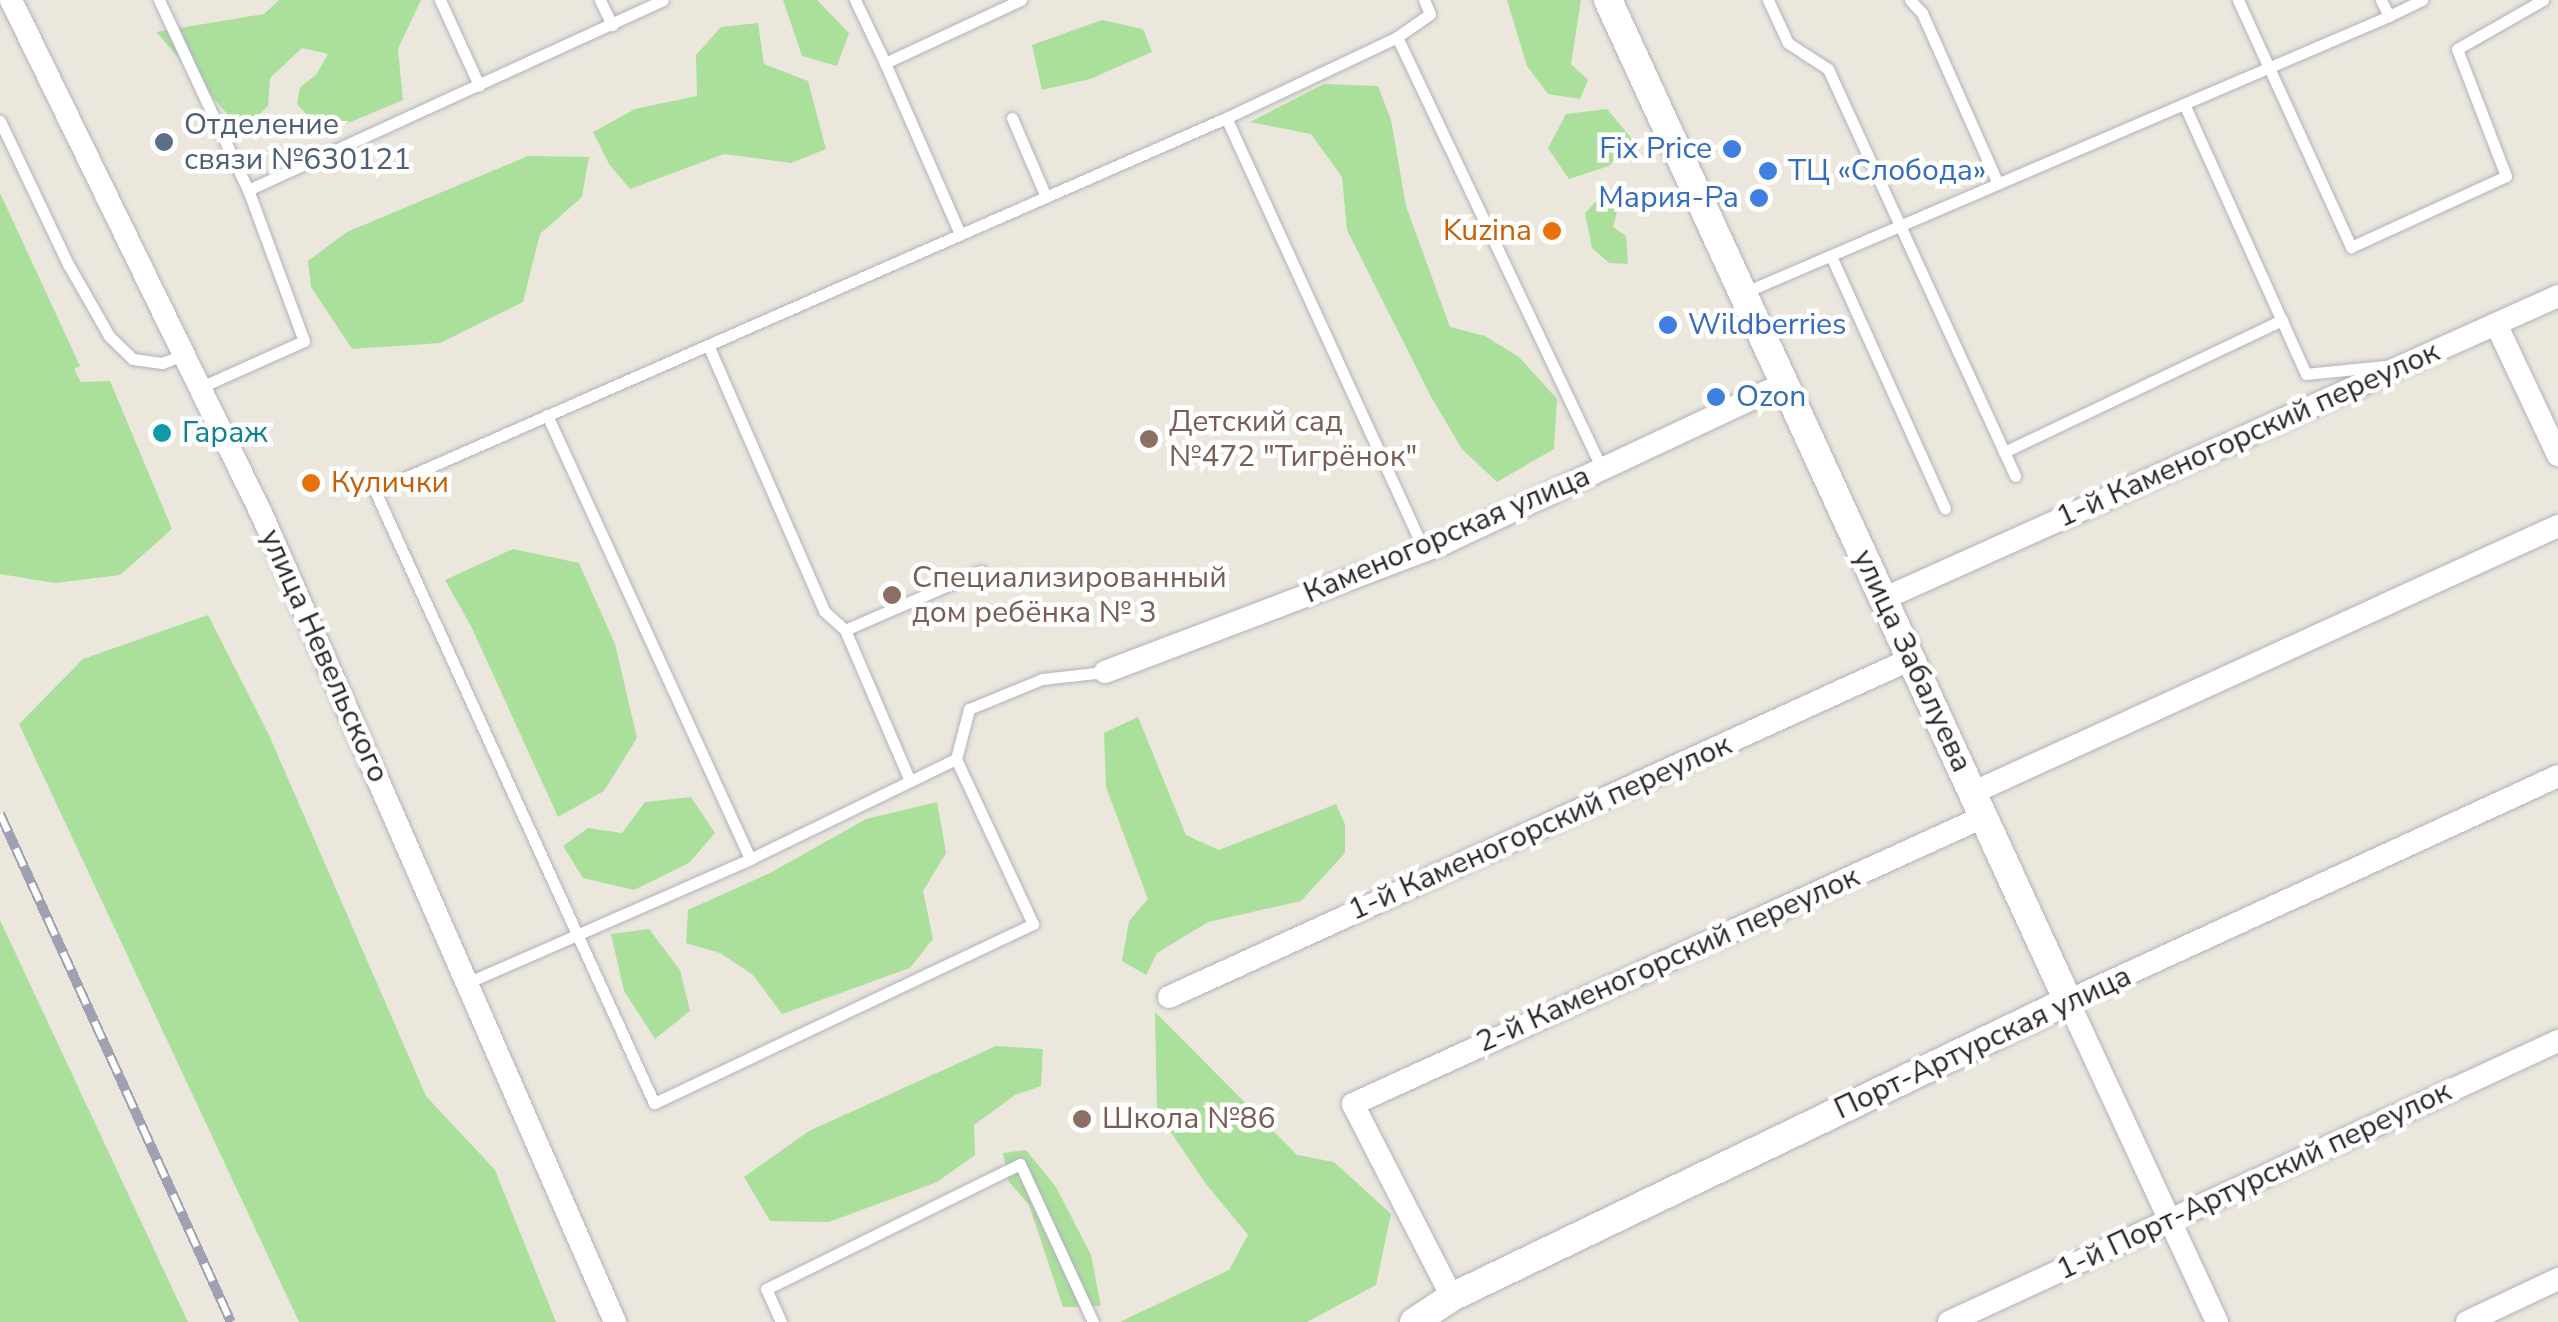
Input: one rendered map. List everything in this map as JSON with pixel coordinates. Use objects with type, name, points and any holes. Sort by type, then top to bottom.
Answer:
[{"type":"street","name":"улица Невельского","points":[[10,0],[202,387],[615,1322]]},
{"type":"street","name":"улица Забалуева","points":[[1608,0],[2216,1322]]},
{"type":"street","name":"1-й Каменогорский переулок","points":[[1883,599],[2558,296]]},
{"type":"street","points":[[2496,324],[2558,455]]},
{"type":"street","name":"Каменогорская улица","points":[[1105,672],[1424,550],[1784,384]]},
{"type":"street","name":"2-й Каменогорский переулок","points":[[1435,1313],[1353,1104],[2558,526]]},
{"type":"street","name":"1-й Каменогорский переулок","points":[[1169,997],[1911,659]]},
{"type":"street","name":"Порт-Артурская улица","points":[[1435,1313],[2068,1001],[2558,776]]},
{"type":"street","name":"1-й Порт-Артурский переулок","points":[[1950,1322],[2558,1041]]},
{"type":"street","points":[[2467,1322],[2558,1279]]},
{"type":"lane","points":[[159,0],[248,190],[304,341],[202,387]]},
{"type":"lane","points":[[440,0],[479,86]]},
{"type":"lane","points":[[600,0],[612,25]]},
{"type":"lane","points":[[248,190],[664,0]]},
{"type":"lane","points":[[855,0],[960,234]]},
{"type":"lane","points":[[885,63],[1020,0]]},
{"type":"lane","points":[[1105,672],[1042,679],[970,709],[956,759],[1032,924],[654,1103],[375,491],[1226,118],[1397,36],[1430,14],[1424,0]]},
{"type":"lane","points":[[1768,0],[1788,42],[1828,70],[2015,476]]},
{"type":"lane","points":[[1910,0],[1922,13],[1998,184]]},
{"type":"lane","points":[[2238,0],[2351,247],[2506,176],[2456,49],[2543,0]]},
{"type":"lane","points":[[2381,0],[2388,16]]},
{"type":"lane","points":[[1743,294],[2422,0]]},
{"type":"lane","points":[[1397,36],[1602,469]]},
{"type":"lane","points":[[2184,104],[2306,374],[2406,364]]},
{"type":"lane","points":[[1012,118],[1046,196]]},
{"type":"lane","points":[[1226,118],[1424,550]]},
{"type":"lane","points":[[0,122],[68,264],[109,336],[134,359],[162,362],[185,354]]},
{"type":"lane","points":[[1831,256],[1945,509]]},
{"type":"lane","points":[[2004,452],[2282,320]]},
{"type":"lane","points":[[708,345],[824,611],[845,630],[910,781]]},
{"type":"lane","points":[[548,415],[750,859]]},
{"type":"lane","points":[[845,630],[981,571]]},
{"type":"lane","points":[[468,982],[750,859],[956,759]]},
{"type":"lane","points":[[780,1322],[766,1289],[1020,1164],[1093,1322]]},
{"type":"green space","points":[[279,0],[421,0],[398,49],[403,100],[324,133],[297,104],[300,87],[316,75],[328,54],[302,48],[270,78],[268,106],[242,131],[156,32],[264,14]]},
{"type":"green space","points":[[783,0],[817,0],[849,33],[837,66],[802,56]]},
{"type":"green space","points":[[1507,0],[1581,0],[1571,64],[1588,80],[1580,99],[1548,94],[1527,66]]},
{"type":"green space","points":[[1102,20],[1143,29],[1152,52],[1090,79],[1042,90],[1032,45]]},
{"type":"green space","points":[[758,23],[764,64],[808,81],[826,149],[791,163],[724,154],[630,189],[609,164],[593,132],[635,109],[697,96],[696,55],[721,27]]},
{"type":"green space","points":[[1324,84],[1378,86],[1391,120],[1406,206],[1450,327],[1485,336],[1519,357],[1557,399],[1554,449],[1497,482],[1462,449],[1430,395],[1347,230],[1342,177],[1311,134],[1250,122]]},
{"type":"green space","points":[[1607,109],[1632,139],[1609,166],[1569,179],[1548,148],[1566,114]]},
{"type":"green space","points":[[528,156],[589,157],[582,197],[540,234],[523,302],[440,343],[352,349],[311,287],[308,261],[347,232]]},
{"type":"green space","points":[[0,193],[80,366],[74,369],[81,382],[110,381],[172,529],[120,575],[55,583],[0,574]]},
{"type":"green space","points":[[1602,195],[1617,212],[1613,227],[1626,236],[1628,264],[1609,263],[1592,248],[1585,213]]},
{"type":"green space","points":[[513,549],[579,563],[615,644],[637,738],[604,791],[558,817],[471,626],[445,580]]},
{"type":"green space","points":[[208,615],[269,735],[426,1096],[495,1170],[556,1322],[299,1322],[19,724],[83,659]]},
{"type":"green space","points":[[1138,717],[1186,835],[1219,850],[1336,804],[1345,824],[1345,853],[1301,901],[1208,922],[1157,953],[1146,975],[1122,961],[1129,921],[1148,899],[1106,787],[1104,733]]},
{"type":"green space","points":[[691,797],[715,833],[689,863],[634,890],[583,878],[563,846],[588,828],[622,833],[645,802]]},
{"type":"green space","points":[[937,802],[946,853],[923,891],[933,939],[910,968],[782,1014],[753,975],[720,953],[686,943],[688,910],[770,873],[866,819]]},
{"type":"green space","points":[[0,920],[188,1322],[0,1322]]},
{"type":"green space","points":[[649,929],[680,970],[690,1011],[655,1039],[624,991],[611,934]]},
{"type":"green space","points":[[1155,1012],[1297,1155],[1334,1162],[1391,1214],[1376,1285],[1307,1322],[1120,1322],[1229,1270],[1248,1235],[1206,1184],[1157,1112]]},
{"type":"green space","points":[[996,1046],[1043,1049],[1041,1086],[1015,1095],[974,1125],[975,1155],[937,1182],[829,1222],[770,1221],[744,1177],[809,1131]]},
{"type":"green space","points":[[1026,1150],[1056,1187],[1091,1255],[1101,1306],[1063,1307],[1029,1205],[1009,1182],[1003,1153]]},
{"type":"railway","points":[[0,814],[231,1322]]},
{"type":"place","name":"Отделение связи №630121","points":[[164,142]]},
{"type":"place","name":"Fix Price","points":[[1732,149]]},
{"type":"place","name":"ТЦ «Слобода»","points":[[1768,171]]},
{"type":"place","name":"Мария-Ра","points":[[1759,198]]},
{"type":"place","name":"Kuzina","points":[[1552,231]]},
{"type":"place","name":"Wildberries","points":[[1668,325]]},
{"type":"place","name":"Ozon","points":[[1716,397]]},
{"type":"place","name":"Гараж","points":[[162,433]]},
{"type":"place","name":"Детский сад №472 \"Тигрёнок\"","points":[[1149,439]]},
{"type":"place","name":"Кулички","points":[[311,483]]},
{"type":"place","name":"Специализированный дом ребёнка № 3","points":[[892,595]]},
{"type":"place","name":"Школа №86","points":[[1082,1119]]}]
